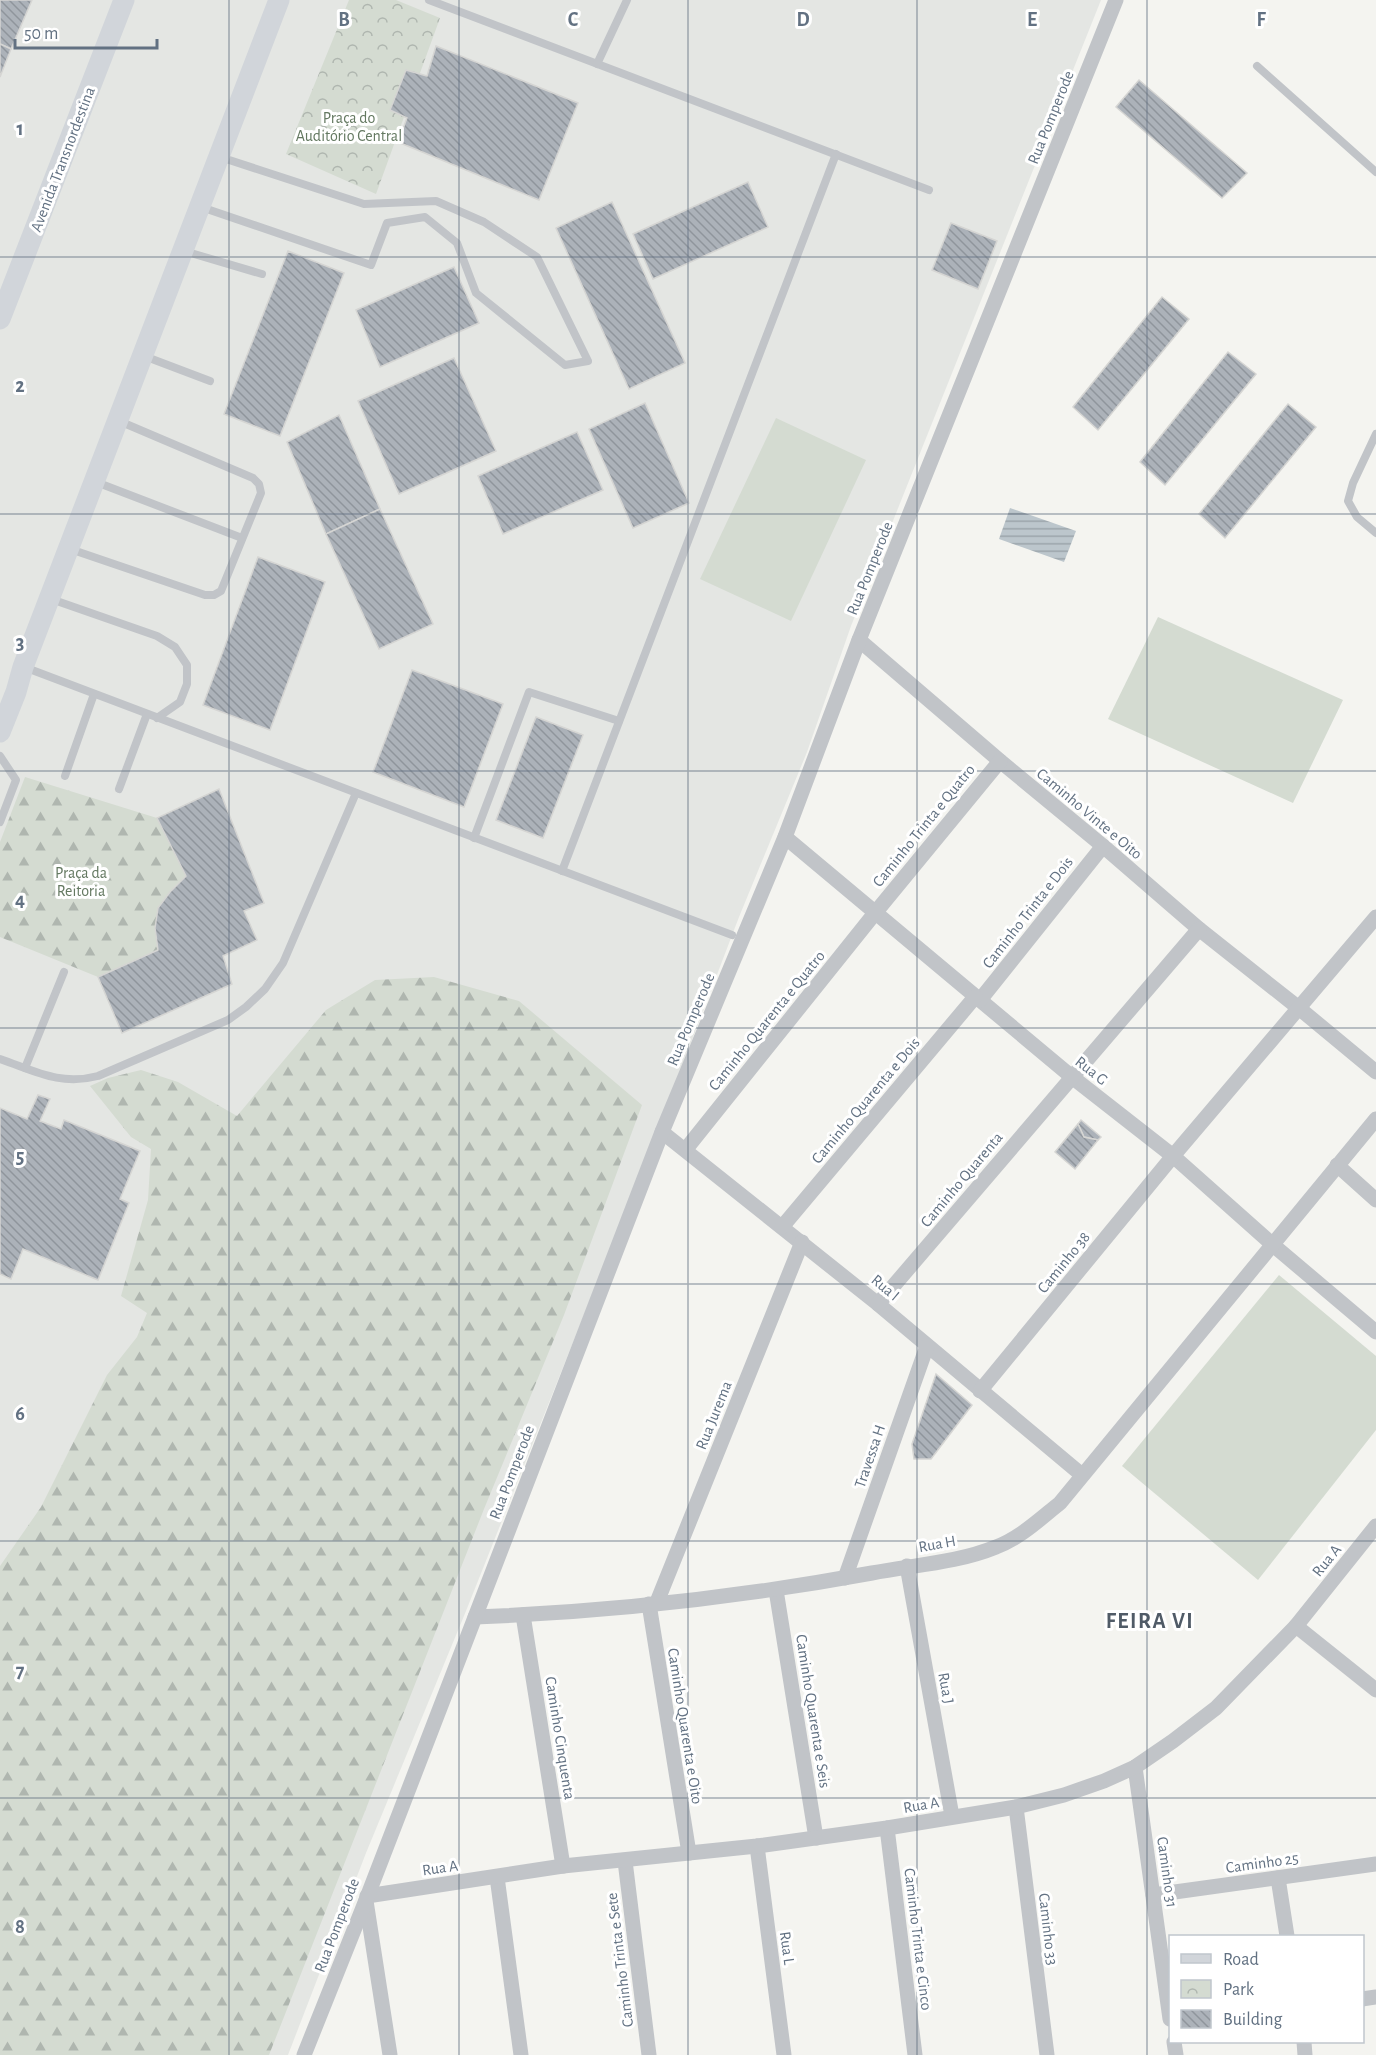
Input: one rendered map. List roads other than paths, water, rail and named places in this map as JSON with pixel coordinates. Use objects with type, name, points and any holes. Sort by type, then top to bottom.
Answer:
[{"type":"street","name":"Avenida Transnordestina","points":[[0,319],[124,0]]},
{"type":"street","points":[[0,732],[49,598],[279,0]]},
{"type":"street","name":"Rua Pomperode","points":[[304,2055],[367,1898],[737,938],[785,837],[859,640],[1116,0]]},
{"type":"street","name":"Caminho Vinte e Oito","points":[[859,640],[1199,929],[1376,1072]]},
{"type":"street","name":"Caminho Trinta e Quatro","points":[[875,913],[1000,761]]},
{"type":"street","name":"Rua G","points":[[785,837],[1072,1077],[1173,1156],[1376,1332]]},
{"type":"street","name":"Caminho Trinta e Dois","points":[[978,999],[1103,846]]},
{"type":"street","name":"Caminho Quarenta e Quatro","points":[[686,1149],[875,913]]},
{"type":"street","name":"Caminho 38","points":[[980,1391],[1173,1156],[1376,917]]},
{"type":"street","name":"Caminho Quarenta","points":[[878,1304],[1199,929]]},
{"type":"street","name":"Caminho Quarenta e Dois","points":[[782,1227],[978,999]]},
{"type":"street","name":"Rua H","points":[[475,1617],[523,1615],[776,1590],[957,1559],[997,1547],[1031,1527],[1060,1503],[1376,1119]]},
{"type":"street","name":"Rua I","points":[[662,1132],[878,1304],[1082,1475]]},
{"type":"street","points":[[1337,1165],[1376,1200]]},
{"type":"street","name":"Rua Jurema","points":[[653,1603],[802,1242]]},
{"type":"street","name":"Travessa H","points":[[845,1578],[927,1346]]},
{"type":"street","name":"Rua A","points":[[367,1898],[563,1866],[757,1846],[887,1828],[1016,1807],[1064,1795],[1104,1781],[1135,1767],[1216,1708],[1296,1626],[1376,1526]]},
{"type":"street","name":"Rua J","points":[[907,1566],[952,1816]]},
{"type":"street","name":"Caminho Quarenta e Seis","points":[[776,1590],[816,1838]]},
{"type":"street","name":"Caminho Quarenta e Oito","points":[[653,1603],[688,1853]]},
{"type":"street","name":"Caminho Cinquenta","points":[[523,1615],[563,1866]]},
{"type":"street","points":[[1296,1626],[1376,1690]]},
{"type":"street","name":"Caminho 31","points":[[1135,1767],[1169,2012]]},
{"type":"street","name":"Caminho 33","points":[[1016,1807],[1047,2055]]},
{"type":"street","name":"Caminho Trinta e Cinco","points":[[887,1828],[915,2055]]},
{"type":"street","name":"Rua L","points":[[757,1846],[784,2055]]},
{"type":"street","name":"Caminho Trinta e Sete","points":[[625,1860],[649,2055]]},
{"type":"street","name":"Caminho 25","points":[[1153,1895],[1376,1864]]},
{"type":"street","points":[[496,1877],[521,2055]]},
{"type":"street","points":[[1278,1878],[1287,1935]]},
{"type":"street","points":[[367,1898],[390,2055]]},
{"type":"lane","points":[[429,0],[929,190]]},
{"type":"lane","points":[[597,64],[627,0]]},
{"type":"lane","points":[[1257,66],[1376,172]]},
{"type":"lane","points":[[562,871],[836,154]]},
{"type":"lane","points":[[200,207],[371,265],[387,223],[425,217],[457,243],[476,293],[565,365],[588,361],[537,257],[484,222],[436,201],[364,204],[219,156]]},
{"type":"lane","points":[[183,250],[262,274]]},
{"type":"lane","points":[[143,355],[210,381]]},
{"type":"lane","points":[[68,549],[205,595],[214,595],[221,591],[261,493],[259,484],[253,478],[117,421]]},
{"type":"lane","points":[[1376,434],[1353,483],[1348,501],[1357,517],[1376,533]]},
{"type":"lane","points":[[94,482],[242,538]]},
{"type":"lane","points":[[49,598],[157,636],[175,647],[187,666],[187,684],[180,702],[157,718]]},
{"type":"lane","points":[[23,667],[737,938]]},
{"type":"lane","points":[[474,838],[529,692],[619,721]]},
{"type":"lane","points":[[65,776],[93,694]]},
{"type":"lane","points":[[118,789],[147,714]]},
{"type":"lane","points":[[0,756],[16,780],[0,822]]},
{"type":"lane","points":[[0,1059],[50,1077],[69,1081],[83,1080],[98,1076],[228,1020],[246,1007],[266,989],[283,963],[357,793]]},
{"type":"lane","points":[[25,1068],[64,972]]},
{"type":"district","name":"FEIRA VI","points":[[1150,1620]]},
{"type":"park label","name":"Praça do Auditório Central","points":[[349,126]]},
{"type":"park label","name":"Praça da Reitoria","points":[[81,881]]}]
